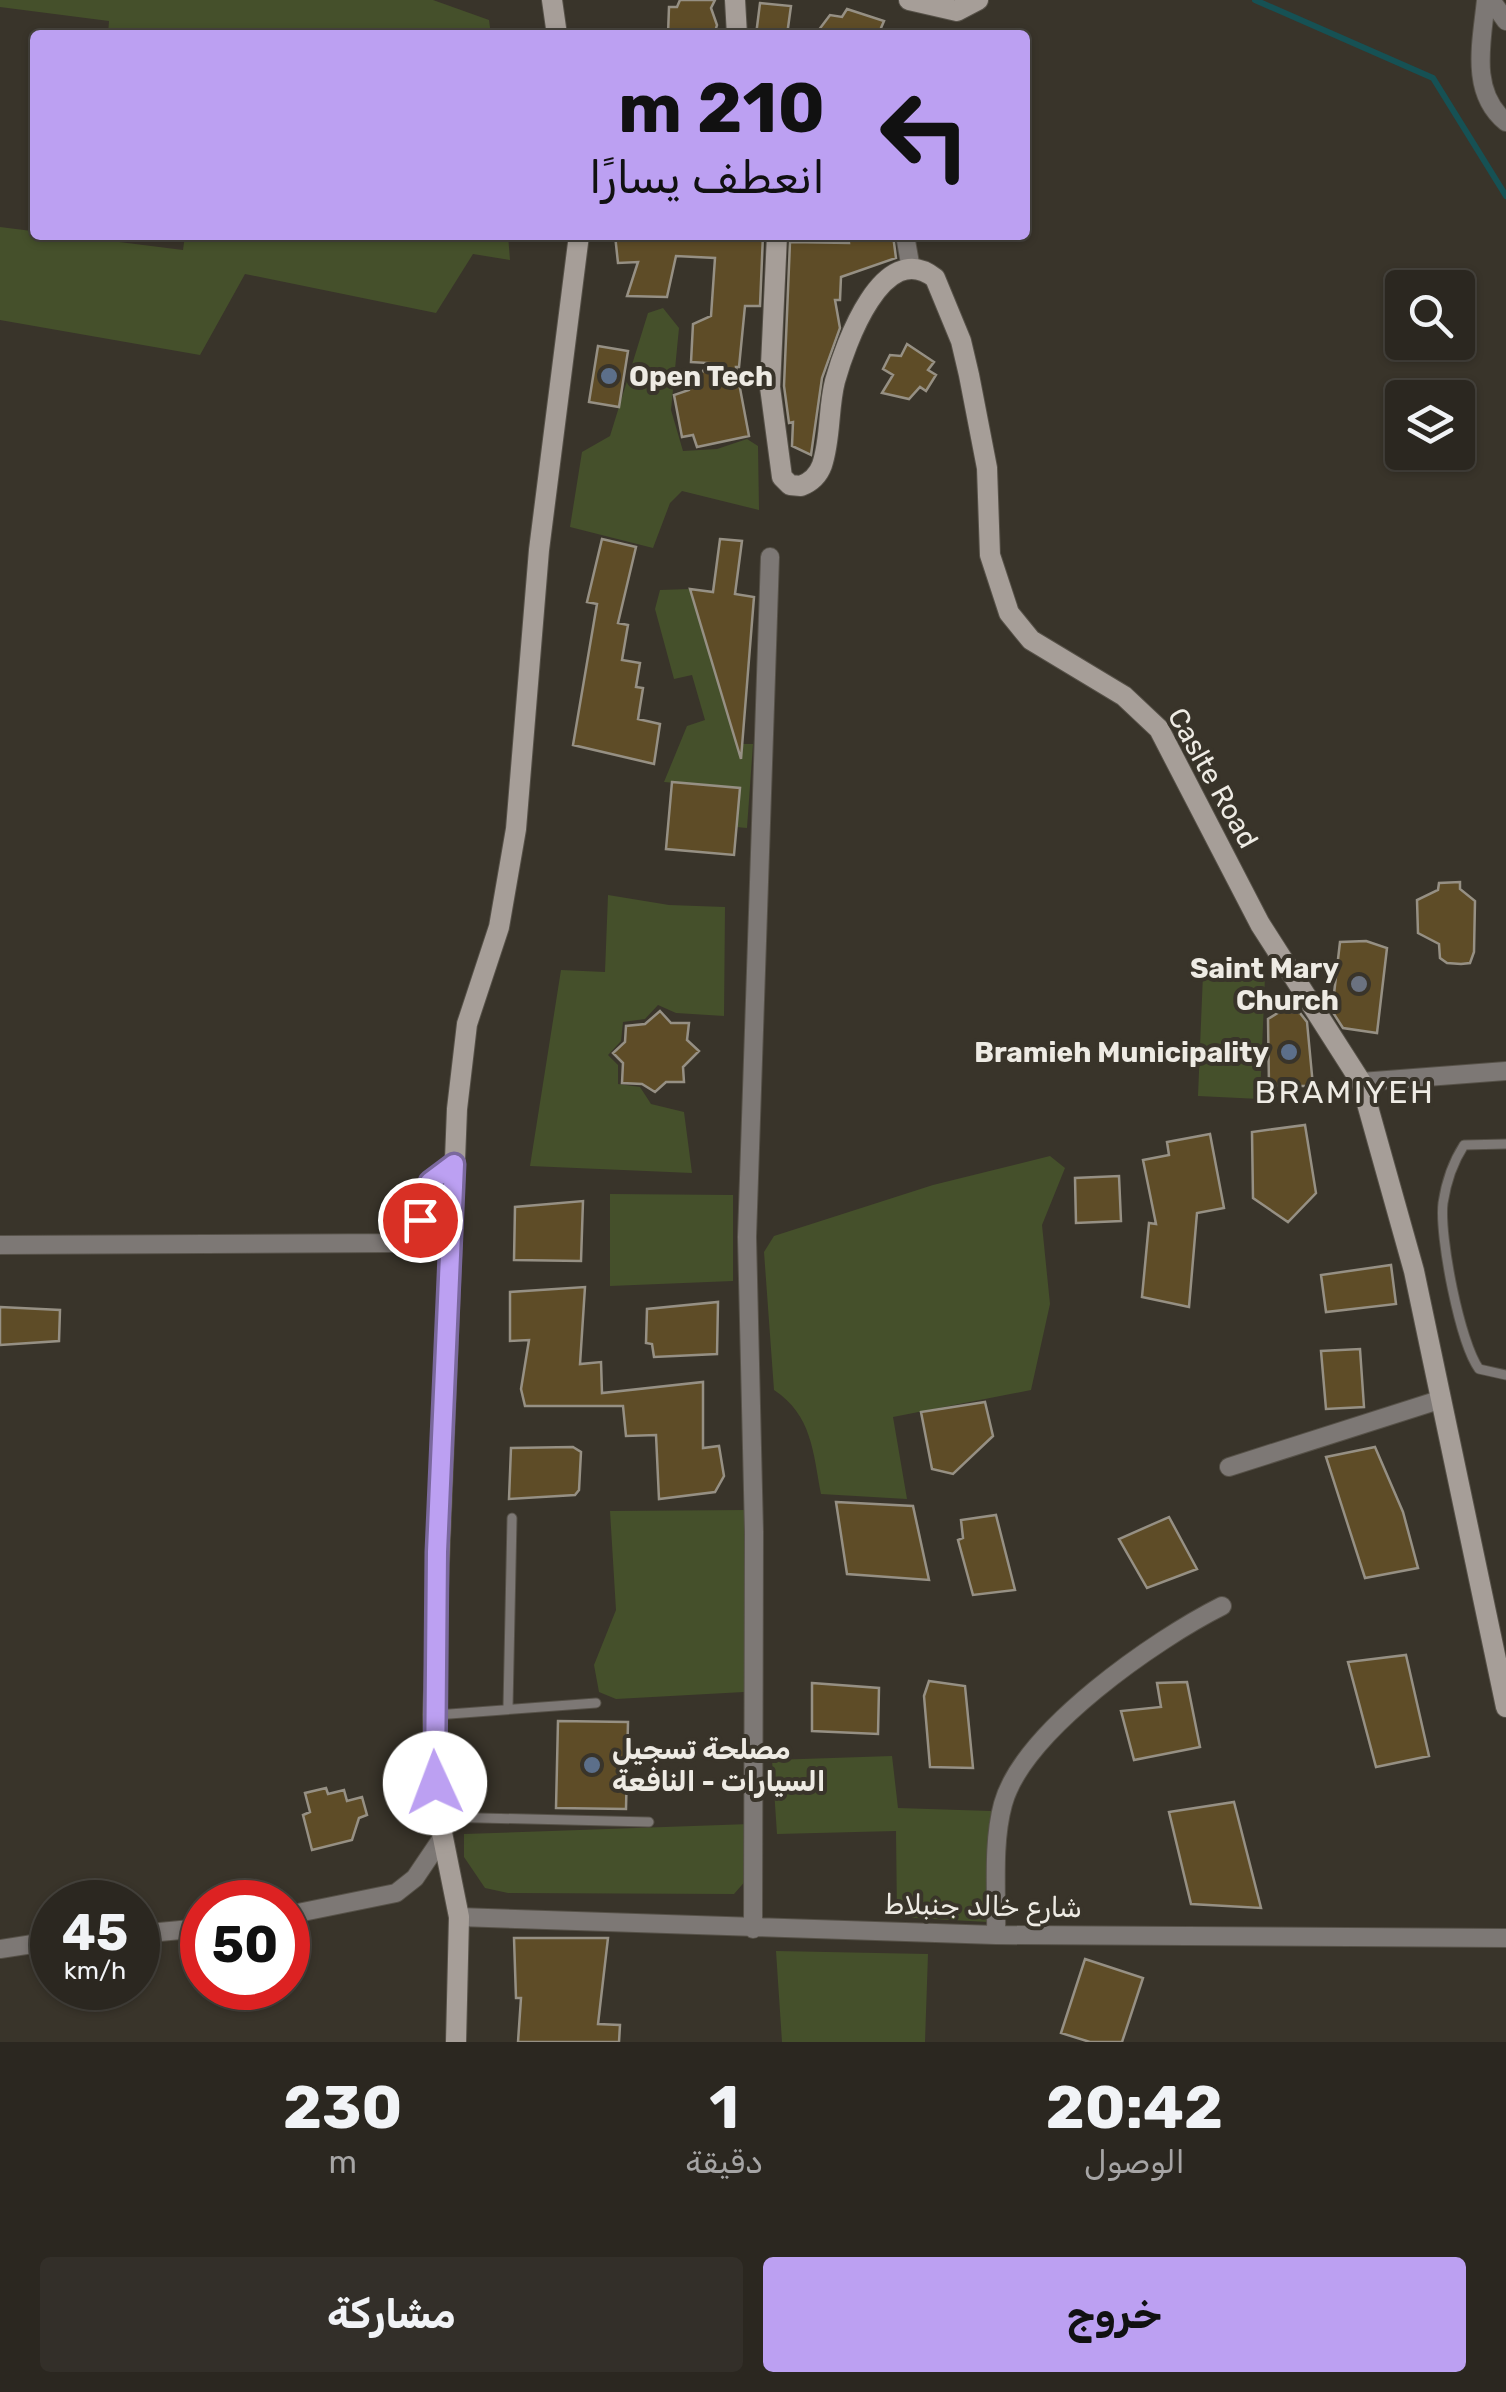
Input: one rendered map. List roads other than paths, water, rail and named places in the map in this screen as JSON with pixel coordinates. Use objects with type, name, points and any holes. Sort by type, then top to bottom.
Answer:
[{"type":"street","points":[[552,0],[556,30]]},
{"type":"street","points":[[735,0],[737,30]]},
{"type":"street","points":[[910,0],[957,11],[978,0]]},
{"type":"street","points":[[1489,0],[1506,21]]},
{"type":"street","points":[[1489,0],[1480,68],[1491,105],[1506,122]]},
{"type":"street","points":[[456,2042],[459,1918],[440,1828],[433,1715],[454,1164],[467,1024],[499,927],[516,829],[539,550],[578,240]]},
{"type":"street","points":[[777,240],[770,387],[779,471],[794,486],[810,482],[822,467],[835,381],[874,292],[884,278],[910,270],[907,240]]},
{"type":"street","name":"Caslte Road","points":[[910,270],[920,268],[935,278],[961,341],[987,468],[990,556],[1009,613],[1030,640],[1124,696],[1159,729],[1260,924],[1361,1082],[1414,1271],[1438,1400],[1506,1707]]},
{"type":"street","points":[[753,1929],[754,1532],[748,1237],[770,557]]},
{"type":"street","points":[[1361,1082],[1506,1071]]},
{"type":"street","points":[[0,1245],[394,1243],[413,1233],[430,1182],[454,1164]]},
{"type":"street","points":[[1229,1467],[1438,1400]]},
{"type":"street","points":[[996,1935],[1000,1820],[1008,1788],[1026,1759],[1134,1659],[1177,1628],[1222,1606]]},
{"type":"street","points":[[310,1911],[396,1893],[415,1878],[440,1828]]},
{"type":"street","name":"شارع خالد جنبلاط","points":[[459,1918],[996,1935],[1506,1938]]},
{"type":"street","points":[[0,1950],[30,1945]]},
{"type":"lane","points":[[1506,1144],[1464,1145],[1455,1158],[1442,1207],[1460,1331],[1469,1356],[1480,1370],[1506,1375]]},
{"type":"lane","points":[[508,1707],[512,1518]]},
{"type":"lane","points":[[433,1715],[596,1703]]},
{"type":"lane","points":[[440,1828],[649,1822]]},
{"type":"waterway","points":[[1255,0],[1433,78],[1506,196]]},
{"type":"place","name":"Open Tech","points":[[609,376]]},
{"type":"place","name":"Saint Mary Church","points":[[1359,984]]},
{"type":"place","name":"Bramieh Municipality","points":[[1289,1052]]},
{"type":"place","name":"مصلحة تسجيل السيارات - النافعة","points":[[592,1765]]},
{"type":"district","name":"BRAMIYEH","points":[[1345,1092]]}]
